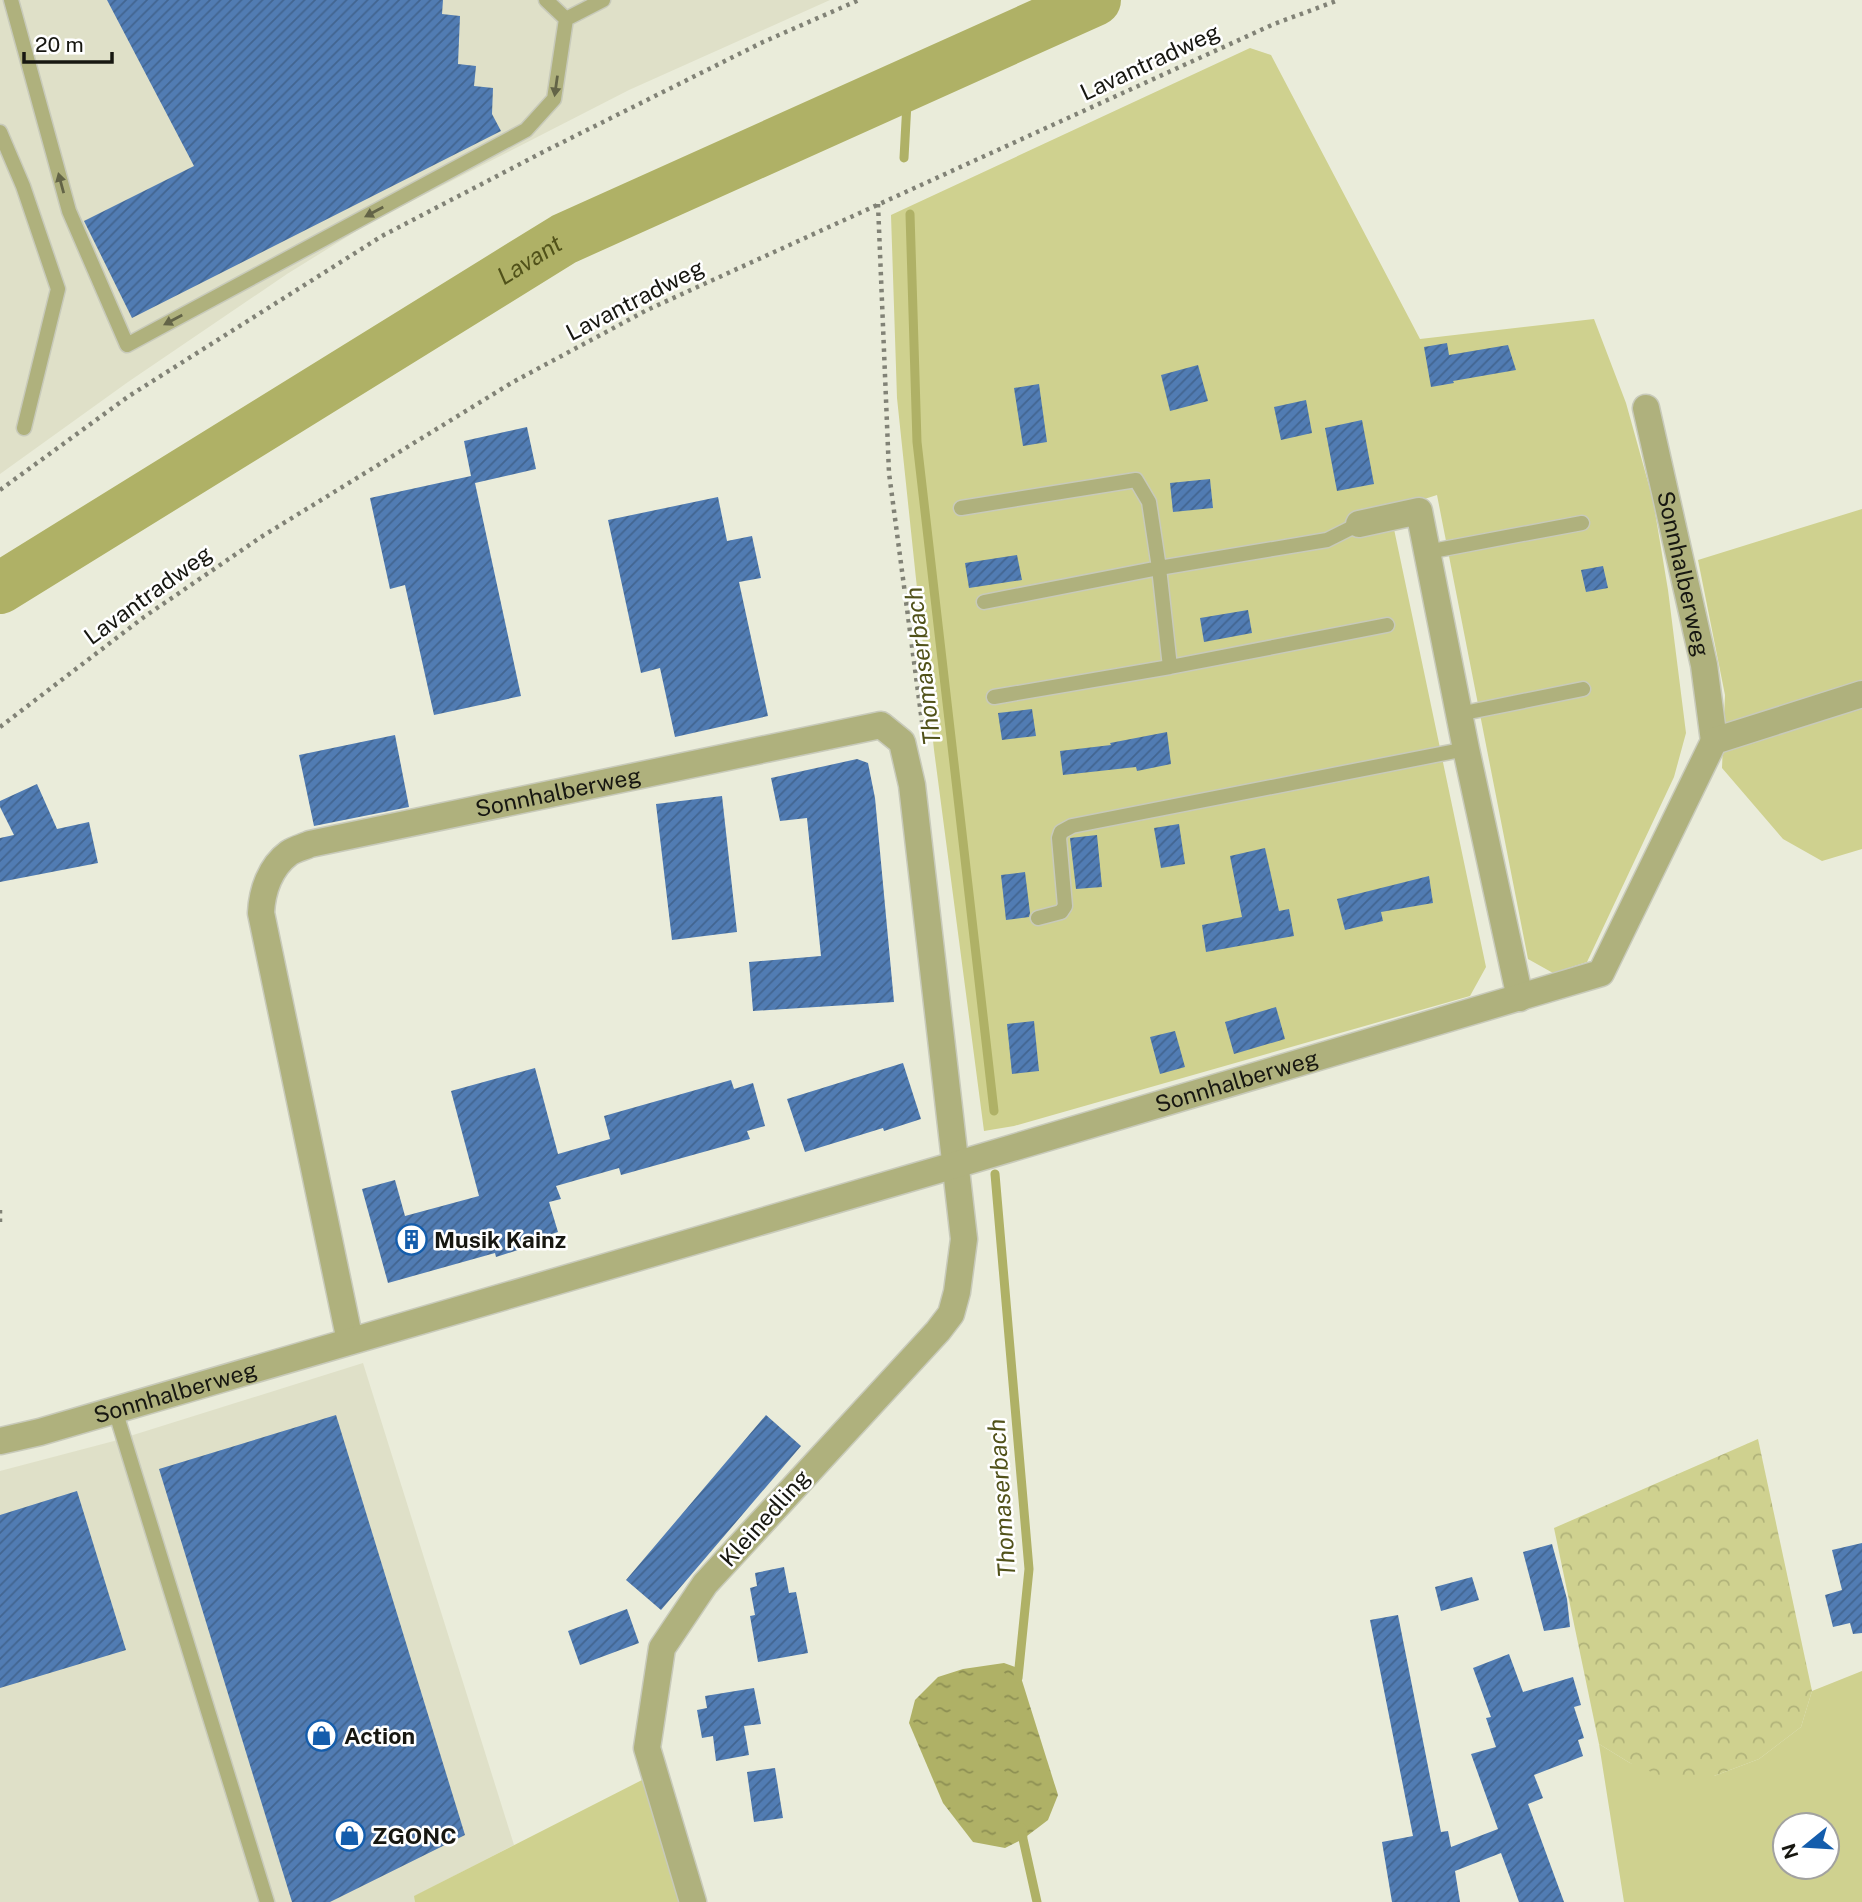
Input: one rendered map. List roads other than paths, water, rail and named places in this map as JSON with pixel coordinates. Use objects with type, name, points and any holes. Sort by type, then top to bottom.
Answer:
[{"type":"street","name":"Sonnhalberweg","points":[[0,1441],[40,1432],[955,1165],[1601,973],[1714,741],[1704,665],[1646,408]]},
{"type":"street","points":[[1359,524],[1419,511],[1466,749],[1520,998]]},
{"type":"street","points":[[1714,741],[1862,694]]},
{"type":"street","name":"Sonnhalberweg","points":[[350,1341],[261,913],[262,895],[269,878],[289,853],[310,844],[881,725],[902,742],[912,785],[955,1165]]},
{"type":"street","name":"Kleinedling","points":[[693,1902],[647,1748],[662,1648],[705,1584],[951,1314],[957,1292],[964,1239],[955,1165]]},
{"type":"lane","points":[[11,0],[69,211],[127,345],[526,130],[554,99],[566,19]]},
{"type":"lane","points":[[546,0],[566,19]]},
{"type":"lane","points":[[566,19],[603,0]]},
{"type":"lane","points":[[0,132],[23,186],[58,289],[24,428]]},
{"type":"lane","points":[[961,509],[1136,480],[1149,502],[1170,667]]},
{"type":"lane","points":[[1427,552],[1582,523]]},
{"type":"lane","points":[[984,602],[1158,568],[1327,540],[1359,524]]},
{"type":"lane","points":[[994,697],[1170,667],[1387,625]]},
{"type":"lane","points":[[1459,714],[1583,689]]},
{"type":"lane","points":[[1038,918],[1061,912],[1065,906],[1059,838],[1061,832],[1072,826],[1466,749]]},
{"type":"lane","points":[[115,1410],[267,1902]]},
{"type":"water","points":[[1004,1663],[1018,1668],[1058,1795],[1048,1820],[1023,1839],[1005,1848],[973,1842],[943,1803],[909,1723],[915,1700],[938,1677],[963,1669]]},
{"type":"waterway","name":"Lavant","points":[[0,588],[564,239],[1095,0]]},
{"type":"waterway","name":"Thomaserbach","points":[[904,158],[908,84]]},
{"type":"waterway","name":"Thomaserbach","points":[[910,214],[917,442],[994,1111]]},
{"type":"waterway","name":"Thomaserbach","points":[[995,1174],[1029,1569],[1018,1678]]},
{"type":"waterway","name":"Thomaserbach","points":[[1022,1828],[1037,1902]]},
{"type":"place","name":"Musik Kainz","points":[[411,1240]]},
{"type":"place","name":"Action","points":[[321,1736]]},
{"type":"place","name":"ZGONC","points":[[349,1836]]}]
